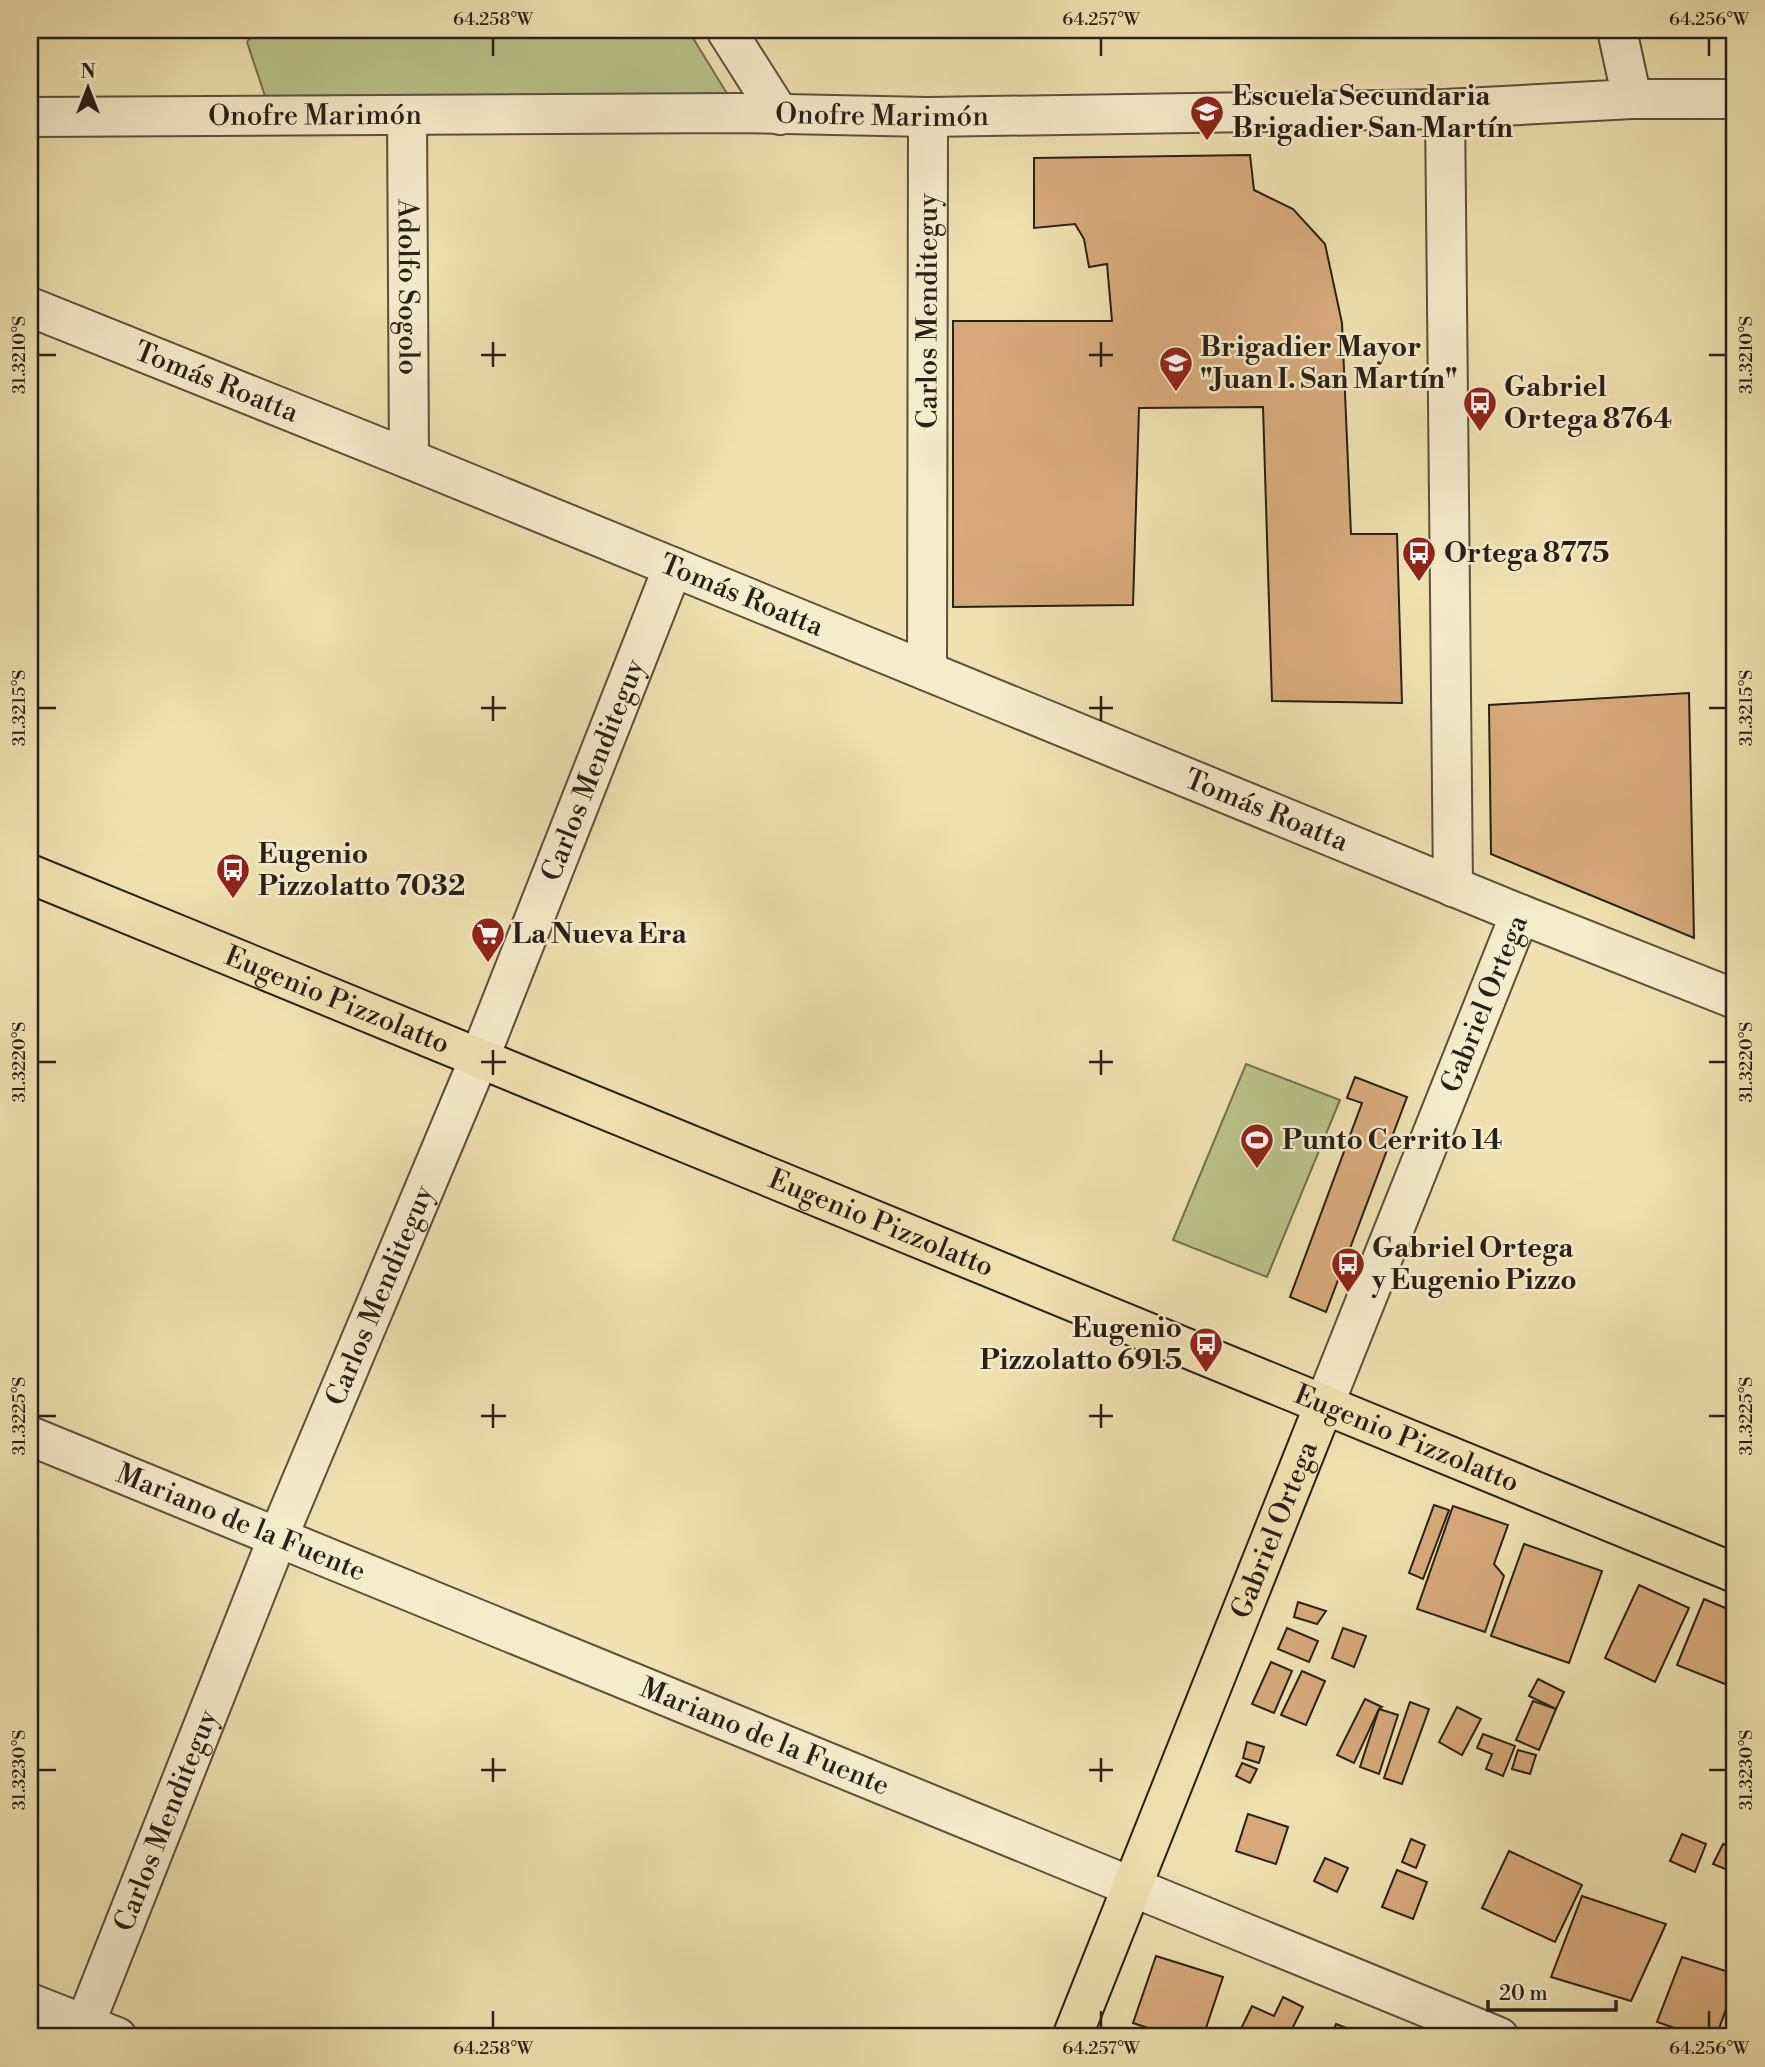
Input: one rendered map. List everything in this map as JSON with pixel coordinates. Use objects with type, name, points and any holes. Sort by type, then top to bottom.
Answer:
[{"type":"main road","name":"Eugenio Pizzolatto","points":[[30,874],[1735,1573]]},
{"type":"main road","name":"Gabriel Ortega","points":[[1072,2037],[1324,1405]]},
{"type":"street","points":[[1617,30],[1632,99]]},
{"type":"street","points":[[741,35],[780,115]]},
{"type":"street","name":"Onofre Marimón","points":[[30,117],[928,117],[1445,109],[1632,99],[1735,99]]},
{"type":"street","points":[[1445,109],[1453,887]]},
{"type":"street","name":"Adolfo Sogolo","points":[[407,115],[409,458]]},
{"type":"street","name":"Carlos Menditeguy","points":[[927,671],[928,117]]},
{"type":"street","name":"Tomás Roatta","points":[[30,307],[409,458],[1453,887]]},
{"type":"street","name":"Carlos Menditeguy","points":[[101,2031],[278,1536],[480,1059],[673,567]]},
{"type":"street","name":"Gabriel Ortega","points":[[1324,1405],[1520,914],[1453,887]]},
{"type":"street","points":[[1520,914],[1735,999]]},
{"type":"street","name":"Mariano de la Fuente","points":[[30,1436],[1499,2037]]},
{"type":"street","points":[[32,2010],[101,2031]]},
{"type":"green space","points":[[257,30],[688,30],[739,113],[272,117],[247,42]]},
{"type":"green space","name":"Punto Cerrito 14","points":[[1246,1064],[1340,1100],[1267,1277],[1173,1240]]},
{"type":"building","points":[[1250,155],[1254,190],[1293,209],[1325,244],[1342,323],[1351,534],[1397,534],[1402,703],[1272,701],[1263,407],[1139,408],[1133,605],[953,607],[953,321],[1112,321],[1107,264],[1089,267],[1084,239],[1075,224],[1034,228],[1034,158]]},
{"type":"building","points":[[1689,693],[1694,938],[1491,854],[1489,705]]},
{"type":"building","points":[[1355,1077],[1407,1097],[1326,1312],[1290,1297],[1362,1103],[1347,1098]]},
{"type":"building","points":[[1434,1505],[1449,1510],[1423,1579],[1409,1573]]},
{"type":"building","points":[[1453,1506],[1508,1525],[1494,1564],[1504,1576],[1485,1632],[1417,1609]]},
{"type":"building","points":[[1524,1544],[1602,1571],[1569,1663],[1491,1636]]},
{"type":"building","points":[[1639,1585],[1689,1608],[1655,1682],[1605,1658]]},
{"type":"building","points":[[1704,1599],[1735,1612],[1735,1688],[1677,1665]]},
{"type":"building","points":[[1298,1602],[1326,1611],[1317,1624],[1294,1617]]},
{"type":"building","points":[[1287,1628],[1318,1641],[1309,1662],[1278,1649]]},
{"type":"building","points":[[1343,1628],[1366,1636],[1354,1667],[1332,1658]]},
{"type":"building","points":[[1271,1662],[1292,1671],[1274,1713],[1252,1704]]},
{"type":"building","points":[[1302,1671],[1325,1681],[1306,1725],[1281,1715]]},
{"type":"building","points":[[1538,1679],[1564,1692],[1556,1709],[1529,1696]]},
{"type":"building","points":[[1365,1699],[1382,1707],[1354,1763],[1337,1755]]},
{"type":"building","points":[[1533,1701],[1556,1709],[1539,1750],[1516,1740]]},
{"type":"building","points":[[1410,1702],[1429,1709],[1402,1784],[1384,1778]]},
{"type":"building","points":[[1457,1707],[1481,1719],[1462,1755],[1439,1742]]},
{"type":"building","points":[[1379,1709],[1398,1715],[1379,1774],[1360,1767]]},
{"type":"building","points":[[1483,1734],[1515,1746],[1503,1776],[1486,1769],[1492,1754],[1477,1748]]},
{"type":"building","points":[[1247,1742],[1264,1747],[1259,1763],[1243,1758]]},
{"type":"building","points":[[1518,1750],[1536,1755],[1530,1774],[1512,1769]]},
{"type":"building","points":[[1242,1763],[1257,1769],[1250,1783],[1236,1776]]},
{"type":"building","points":[[1248,1814],[1288,1827],[1276,1864],[1236,1851]]},
{"type":"building","points":[[1682,1834],[1706,1844],[1695,1872],[1670,1861]]},
{"type":"building","points":[[1411,1839],[1425,1845],[1416,1868],[1402,1862]]},
{"type":"building","points":[[1723,1844],[1735,1849],[1735,1873],[1713,1864]]},
{"type":"building","points":[[1509,1851],[1582,1885],[1555,1942],[1482,1908]]},
{"type":"building","points":[[1325,1858],[1348,1868],[1337,1892],[1314,1881]]},
{"type":"building","points":[[1397,1870],[1427,1882],[1413,1919],[1382,1907]]},
{"type":"building","points":[[1582,1896],[1666,1924],[1631,2001],[1551,1977]]},
{"type":"building","points":[[1156,1956],[1223,1977],[1203,2037],[1175,2037],[1133,2023]]},
{"type":"building","points":[[1682,1957],[1735,1974],[1735,1984],[1716,2037],[1701,2037],[1657,2022]]},
{"type":"building","points":[[1283,1997],[1303,2007],[1288,2037],[1237,2037],[1252,2006],[1274,2016]]},
{"type":"building","points":[[1336,2024],[1363,2034],[1362,2037],[1331,2037]]},
{"type":"place","name":"Escuela Secundaria Brigadier San Martín","points":[[1207,142]]},
{"type":"place","name":"Brigadier Mayor \"Juan I. San Martín\"","points":[[1176,393]]},
{"type":"place","name":"Gabriel Ortega 8764","points":[[1480,433]]},
{"type":"place","name":"Ortega 8775","points":[[1419,583]]},
{"type":"place","name":"Eugenio Pizzolatto 7032","points":[[233,900]]},
{"type":"place","name":"La Nueva Era","points":[[488,964]]},
{"type":"place","name":"Punto Cerrito 14","points":[[1257,1170]]},
{"type":"place","name":"Gabriel Ortega y Eugenio Pizzo","points":[[1348,1294]]},
{"type":"place","name":"Eugenio Pizzolatto 6915","points":[[1206,1374]]}]
